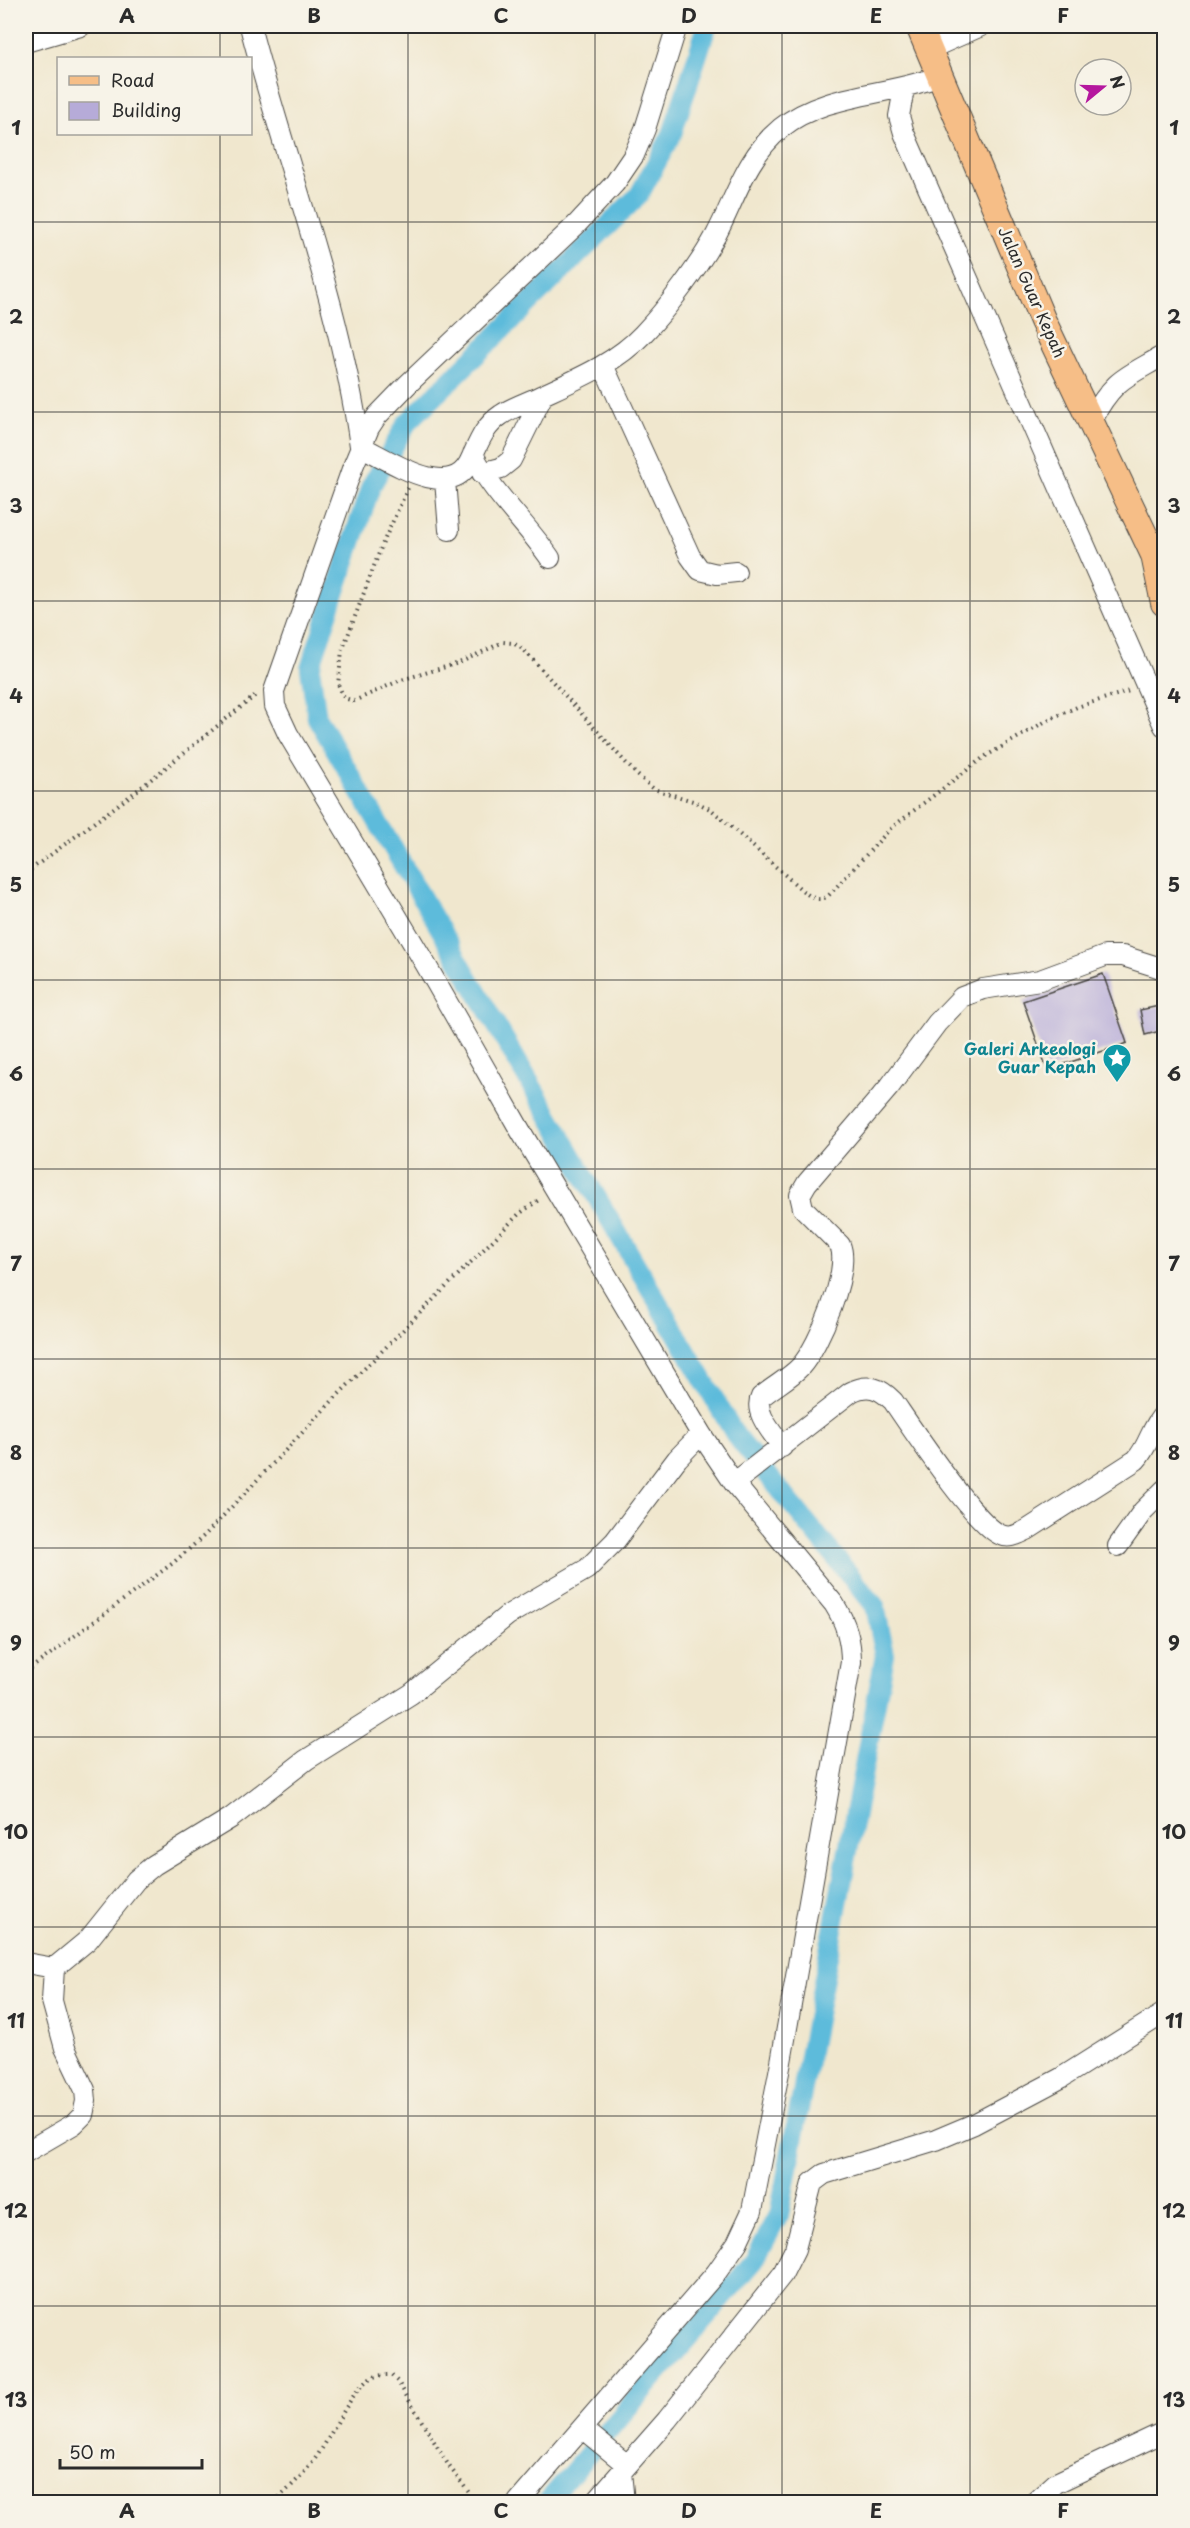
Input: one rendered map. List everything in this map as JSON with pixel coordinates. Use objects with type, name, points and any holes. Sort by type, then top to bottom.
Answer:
[{"type":"main road","name":"Jalan Guar Kepah","points":[[919,26],[927,50],[1043,321],[1159,564],[1164,603]]},
{"type":"street","points":[[26,42],[81,26]]},
{"type":"street","points":[[250,26],[334,321],[351,393],[360,446]]},
{"type":"street","points":[[518,2502],[589,2434],[716,2273],[737,2243],[752,2211],[851,1662],[849,1635],[834,1604],[740,1479],[701,1434],[288,734],[275,706],[274,691],[360,446],[377,416],[583,218],[615,183],[634,155],[645,129],[677,26]]},
{"type":"street","points":[[927,50],[981,26]]},
{"type":"street","points":[[360,446],[413,471],[445,480],[454,478],[464,471],[485,430],[500,416],[603,365],[643,335],[689,276],[714,239],[746,170],[755,155],[774,135],[794,119],[819,107],[904,88],[940,76]]},
{"type":"street","points":[[904,88],[899,109],[904,133],[1164,726]]},
{"type":"street","points":[[1091,421],[1101,401],[1115,384],[1164,355]]},
{"type":"street","points":[[603,365],[690,556],[700,570],[717,574],[736,572]]},
{"type":"street","points":[[482,473],[501,468],[511,460],[543,395]]},
{"type":"street","points":[[473,454],[482,473],[530,530],[550,558]]},
{"type":"street","points":[[445,480],[449,530]]},
{"type":"street","points":[[778,1450],[760,1412],[759,1402],[761,1397],[794,1372],[808,1357],[828,1311],[842,1268],[843,1251],[840,1245],[803,1208],[800,1195],[807,1183],[890,1086],[937,1023],[962,997],[983,989],[1040,980],[1105,956],[1122,956],[1164,969]]},
{"type":"street","points":[[740,1479],[851,1392],[865,1387],[878,1389],[893,1401],[943,1471],[987,1525],[999,1534],[1010,1536],[1027,1530],[1136,1460],[1145,1449],[1154,1428],[1164,1414]]},
{"type":"street","points":[[26,2152],[74,2124],[82,2115],[86,2101],[85,2090],[65,2048],[52,2001],[54,1968],[88,1940],[136,1880],[154,1865],[242,1810],[306,1760],[411,1695],[508,1615],[573,1578],[595,1562],[615,1541],[676,1459],[701,1434]]},
{"type":"street","points":[[1118,1546],[1143,1511],[1164,1490]]},
{"type":"street","points":[[26,1963],[54,1968]]},
{"type":"street","points":[[595,2502],[622,2466],[667,2420],[782,2275],[795,2249],[812,2183],[824,2174],[841,2167],[936,2140],[974,2124],[1061,2078],[1164,2013]]},
{"type":"street","points":[[1035,2502],[1056,2483],[1164,2432]]},
{"type":"street","points":[[589,2434],[622,2466],[624,2502]]},
{"type":"path","points":[[413,471],[386,534],[342,651],[338,684],[344,698],[354,701],[401,680],[459,663],[496,644],[513,643],[524,650],[603,740],[646,783],[663,793],[696,802],[711,810],[815,899],[829,895],[891,828],[984,757],[1048,720],[1077,707],[1146,685]]},
{"type":"path","points":[[26,873],[134,793],[251,698],[267,691],[274,691]]},
{"type":"path","points":[[26,1671],[173,1563],[200,1540],[337,1396],[519,1214],[537,1201],[557,1191]]},
{"type":"path","points":[[274,2502],[301,2477],[320,2453],[357,2392],[368,2380],[379,2375],[391,2375],[398,2382],[449,2466],[476,2502]]},
{"type":"building","points":[[1103,974],[1127,1043],[1047,1070],[1023,1001]]},
{"type":"building","points":[[1164,1005],[1164,1030],[1145,1035],[1140,1010]]},
{"type":"waterway","points":[[547,2502],[754,2261],[779,2215],[885,1655],[875,1606],[736,1436],[317,718],[310,668],[371,486],[407,423],[639,195],[672,134],[707,26]]},
{"type":"place","name":"Galeri Arkeologi Guar Kepah","points":[[1117,1084]]}]
